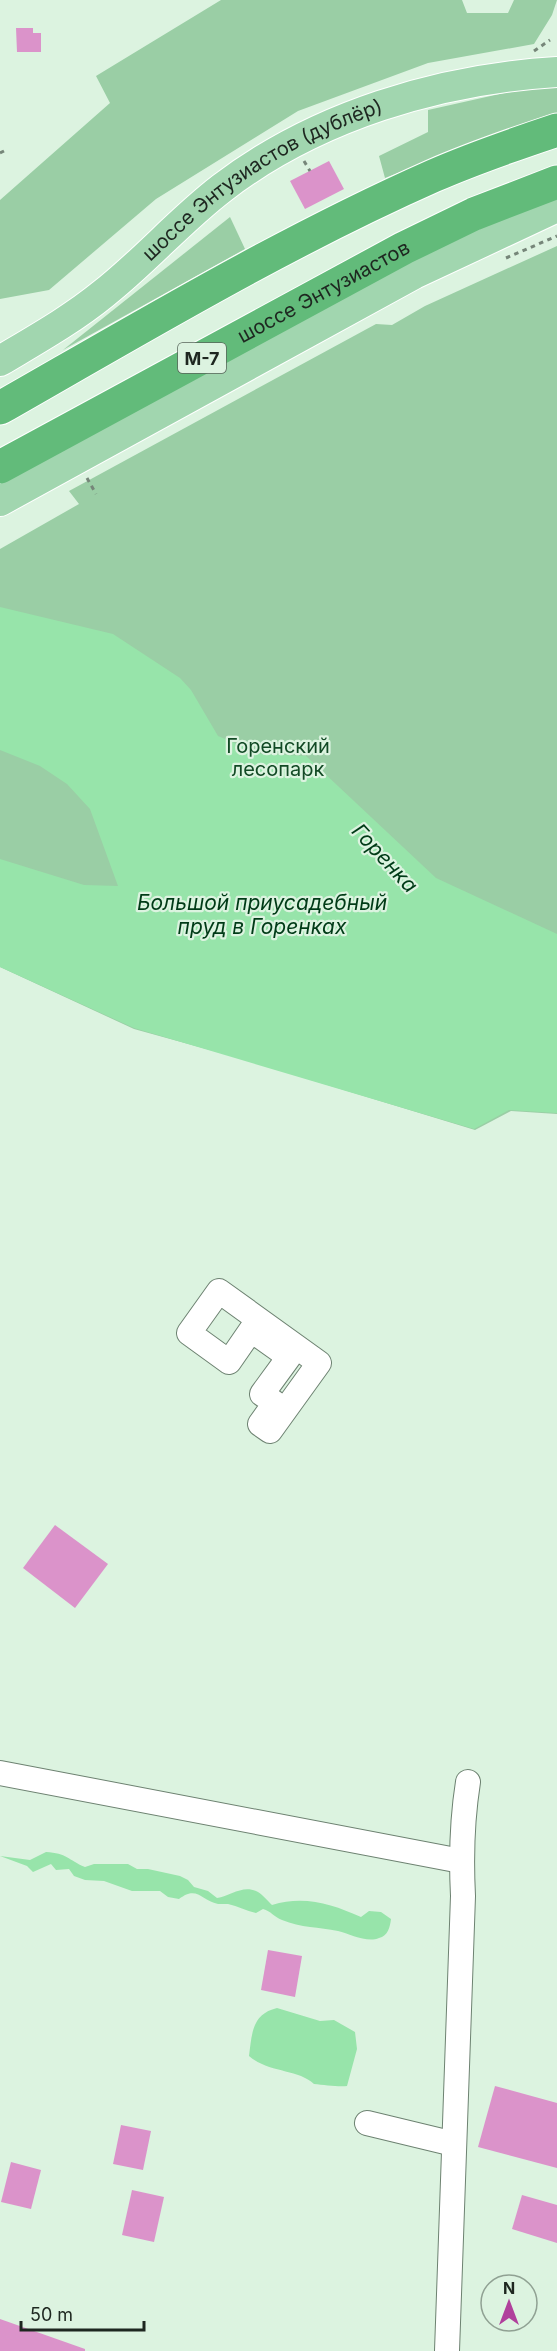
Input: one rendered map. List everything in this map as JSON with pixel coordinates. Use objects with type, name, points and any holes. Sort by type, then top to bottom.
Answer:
[{"type":"highway","points":[[0,408],[165,314],[383,200],[487,154],[557,130]]},
{"type":"highway","name":"шоссе Энтузиастов","points":[[0,467],[404,248],[474,214],[557,182]]},
{"type":"main road","name":"шоссе Энтузиастов (дублёр)","points":[[0,361],[102,295],[135,267],[170,231],[223,188],[269,158],[319,130],[380,106],[434,91],[482,80],[552,69]]},
{"type":"main road","points":[[0,501],[414,274],[557,207]]},
{"type":"lane","points":[[219,1292],[319,1363],[270,1431],[260,1424],[275,1403],[262,1394],[289,1357],[251,1330],[229,1362],[189,1334],[219,1292]]},
{"type":"lane","points":[[0,1773],[461,1861]]},
{"type":"lane","points":[[447,2351],[463,1896],[461,1861],[468,1782]]},
{"type":"lane","points":[[367,2123],[454,2144]]},
{"type":"path","points":[[86,476],[96,494]]},
{"type":"green space","points":[[221,0],[462,0],[467,13],[508,13],[514,0],[557,0],[552,15],[534,44],[428,63],[298,111],[156,199],[49,290],[0,299],[0,200],[110,103],[96,76]]},
{"type":"green space","points":[[557,85],[557,117],[472,144],[385,178],[379,156],[428,132],[428,110],[504,93]]},
{"type":"green space","points":[[230,217],[245,249],[63,350]]},
{"type":"green space","name":"Горенский лесопарк","points":[[557,246],[557,1114],[511,1111],[475,1130],[239,1058],[134,1029],[0,967],[0,549],[79,504],[69,491],[376,324],[392,325],[425,306]]},
{"type":"water","name":"Большой приусадебный пруд в Горенках","points":[[0,607],[113,634],[180,678],[191,690],[218,736],[261,754],[306,756],[436,878],[557,934],[557,1113],[509,1110],[474,1129],[134,1028],[0,967],[0,859],[84,885],[118,886],[90,809],[67,784],[40,766],[0,750]]},
{"type":"water","points":[[46,1852],[63,1855],[85,1867],[94,1864],[128,1864],[137,1869],[180,1876],[194,1887],[208,1891],[217,1898],[247,1889],[258,1892],[272,1905],[295,1901],[318,1902],[361,1917],[369,1911],[381,1912],[391,1919],[390,1925],[382,1937],[364,1939],[338,1931],[289,1923],[263,1909],[256,1913],[228,1904],[218,1904],[195,1893],[179,1899],[168,1897],[160,1891],[132,1891],[104,1881],[85,1880],[74,1876],[69,1869],[56,1870],[51,1864],[33,1872],[27,1866],[0,1856],[30,1860]]},
{"type":"water","points":[[277,2008],[320,2021],[334,2020],[355,2032],[357,2049],[347,2086],[314,2084],[300,2076],[265,2065],[249,2056],[253,2032],[258,2020],[262,2015]]},
{"type":"building","points":[[16,28],[33,28],[33,33],[41,33],[41,52],[17,52]]},
{"type":"building","points":[[329,161],[344,189],[305,209],[290,181]]},
{"type":"building","points":[[55,1525],[108,1564],[75,1608],[23,1568]]},
{"type":"building","points":[[268,1950],[302,1956],[295,1997],[261,1990]]},
{"type":"building","points":[[495,2086],[557,2103],[557,2168],[478,2147]]},
{"type":"building","points":[[121,2125],[151,2131],[143,2170],[113,2164]]},
{"type":"building","points":[[11,2162],[41,2170],[31,2209],[1,2202]]},
{"type":"building","points":[[132,2190],[164,2197],[154,2242],[122,2235]]},
{"type":"building","points":[[522,2195],[557,2205],[557,2243],[512,2229]]},
{"type":"building","points":[[0,2319],[85,2349],[85,2351],[0,2351]]},
{"type":"water label","name":"Горенка","points":[[385,858]]}]
